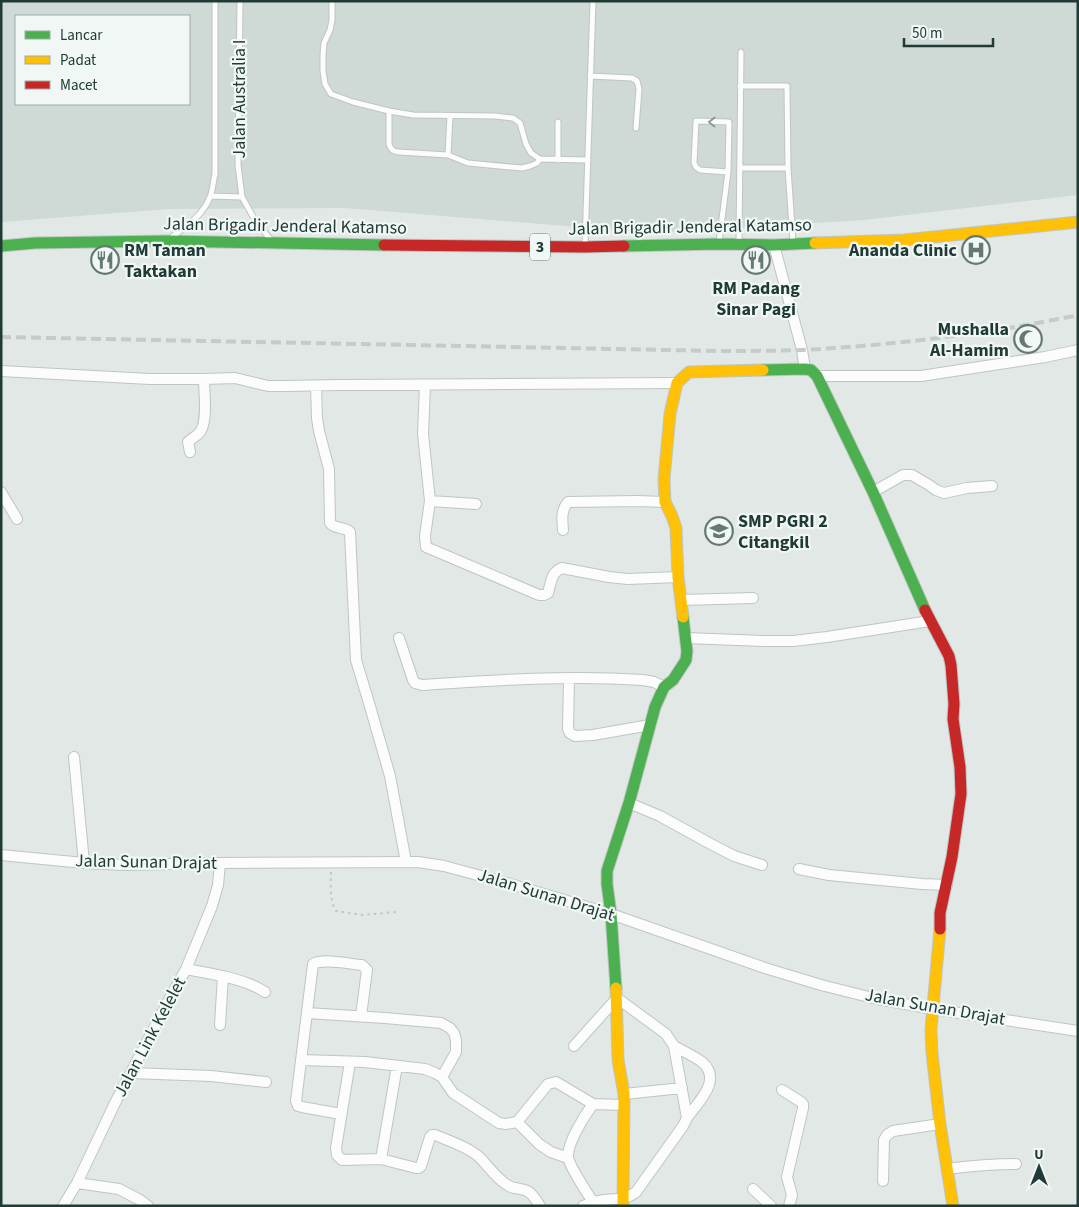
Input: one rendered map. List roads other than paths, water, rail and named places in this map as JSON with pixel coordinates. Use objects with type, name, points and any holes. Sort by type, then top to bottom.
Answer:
[{"type":"main road","name":"Jalan Brigadir Jenderal Katamso","points":[[1,246],[166,241],[584,247],[719,244],[774,245],[904,240],[1078,222]]},
{"type":"main road","points":[[627,1202],[624,1099],[618,1060],[617,998],[607,871],[629,803],[655,707],[664,688],[673,680],[686,660],[686,638],[678,577],[676,528],[665,502],[664,491],[670,414],[677,383],[689,372],[805,369],[810,370],[817,376],[930,621],[949,656],[961,794],[952,857],[940,913],[940,934],[931,1029],[940,1124],[952,1206]]},
{"type":"street","points":[[774,245],[802,350],[805,369]]},
{"type":"street","points":[[817,376],[921,376],[983,368],[1078,350]]},
{"type":"street","points":[[1,371],[150,379],[235,378],[268,386],[677,383]]},
{"type":"street","points":[[190,452],[188,442],[199,434],[204,420],[204,379]]},
{"type":"street","points":[[425,384],[423,434],[430,501],[425,536],[426,547],[539,595],[548,593],[554,574],[562,568],[628,579],[678,577]]},
{"type":"street","points":[[316,386],[318,425],[329,469],[330,523],[334,527],[345,528],[350,532],[356,660],[390,776],[406,862]]},
{"type":"street","points":[[872,492],[903,475],[912,475],[944,493],[967,488],[992,486]]},
{"type":"street","points":[[1,492],[17,519]]},
{"type":"street","points":[[430,501],[476,504]]},
{"type":"street","points":[[563,530],[562,514],[568,502],[665,502]]},
{"type":"street","points":[[681,600],[753,598]]},
{"type":"street","points":[[686,638],[765,641],[793,640],[827,637],[930,621]]},
{"type":"street","points":[[399,638],[413,680],[415,683],[422,685],[510,679],[569,678],[643,680],[654,682],[664,688]]},
{"type":"street","points":[[569,678],[568,728],[570,734],[575,736],[593,735],[650,725]]},
{"type":"street","points":[[74,757],[84,863]]},
{"type":"street","points":[[629,803],[660,816],[734,856],[762,865]]},
{"type":"street","name":"Jalan Sunan Drajat","points":[[1,855],[84,863],[124,864],[418,862],[444,866],[611,914],[765,968],[821,985],[877,999],[932,1009],[1078,1031]]},
{"type":"street","name":"Jalan Link Kelelet","points":[[63,1206],[77,1183],[115,1103],[186,969],[212,906],[218,885],[220,863]]},
{"type":"street","points":[[799,869],[829,875],[947,885]]},
{"type":"street","points":[[341,1114],[298,1106],[296,1102],[312,964],[325,961],[362,965],[366,968],[361,1016]]},
{"type":"street","points":[[186,969],[248,983],[265,992]]},
{"type":"street","points":[[220,1025],[223,976]]},
{"type":"street","points":[[574,1046],[617,998],[666,1034],[674,1046],[687,1118]]},
{"type":"street","points":[[307,1013],[411,1020],[441,1024],[450,1028],[456,1040],[456,1052],[442,1077]]},
{"type":"street","points":[[593,1104],[573,1139],[568,1158],[588,1204],[606,1200],[627,1202],[683,1126],[711,1081],[709,1070],[701,1061],[674,1046]]},
{"type":"street","points":[[300,1060],[365,1062],[436,1073],[442,1077],[453,1093],[499,1123],[506,1124],[517,1122],[548,1084],[553,1082],[593,1104],[682,1088]]},
{"type":"street","points":[[350,1062],[336,1148],[337,1155],[342,1160],[381,1159],[419,1168],[422,1166],[430,1137],[435,1135],[477,1155],[502,1181],[514,1188],[529,1191],[540,1206]]},
{"type":"street","points":[[381,1159],[397,1066]]},
{"type":"street","points":[[131,1073],[211,1076],[266,1082]]},
{"type":"street","points":[[782,1090],[803,1104],[804,1108],[788,1168],[787,1176],[792,1195],[789,1206]]},
{"type":"street","points":[[517,1122],[539,1144],[551,1152],[568,1158]]},
{"type":"street","points":[[883,1181],[884,1140],[887,1135],[893,1131],[940,1124]]},
{"type":"street","points":[[947,1170],[986,1165],[1016,1164]]},
{"type":"street","points":[[77,1183],[119,1189],[148,1206]]},
{"type":"street","points":[[753,1189],[770,1206]]},
{"type":"lane","name":"Jalan Australia I","points":[[166,241],[201,213],[211,196],[215,164],[215,1]]},
{"type":"lane","name":"Jalan Australia I","points":[[240,1],[238,165],[242,196],[255,220],[274,244]]},
{"type":"lane","points":[[332,1],[332,20],[324,43],[323,55],[325,84],[331,94],[339,98],[389,111],[413,115],[496,116],[512,118],[520,123],[526,144],[531,153],[540,159],[588,160]]},
{"type":"lane","points":[[584,247],[593,1]]},
{"type":"lane","points":[[739,245],[740,52]]},
{"type":"lane","points":[[590,76],[632,78],[637,81],[639,89],[636,128]]},
{"type":"lane","points":[[740,86],[787,86],[788,168],[793,244]]},
{"type":"lane","points":[[389,111],[389,144],[393,151],[448,155],[468,163],[522,168],[537,163],[540,159]]},
{"type":"lane","points":[[448,155],[450,116]]},
{"type":"lane","points":[[558,122],[558,160]]},
{"type":"lane","points":[[719,244],[728,172],[728,122],[696,122],[694,163],[696,167],[700,170],[728,172]]},
{"type":"lane","points":[[740,168],[788,168]]},
{"type":"lane","points":[[211,196],[242,196]]},
{"type":"railway","points":[[1,337],[781,351],[940,338],[1078,315]]},
{"type":"place","name":"Ananda Clinic","points":[[976,250]]},
{"type":"place","name":"RM Taman Taktakan","points":[[105,260]]},
{"type":"place","name":"RM Padang Sinar Pagi","points":[[756,260]]},
{"type":"place","name":"Mushalla Al-Hamim","points":[[1028,339]]},
{"type":"place","name":"SMP PGRI 2 Citangkil","points":[[719,531]]}]
